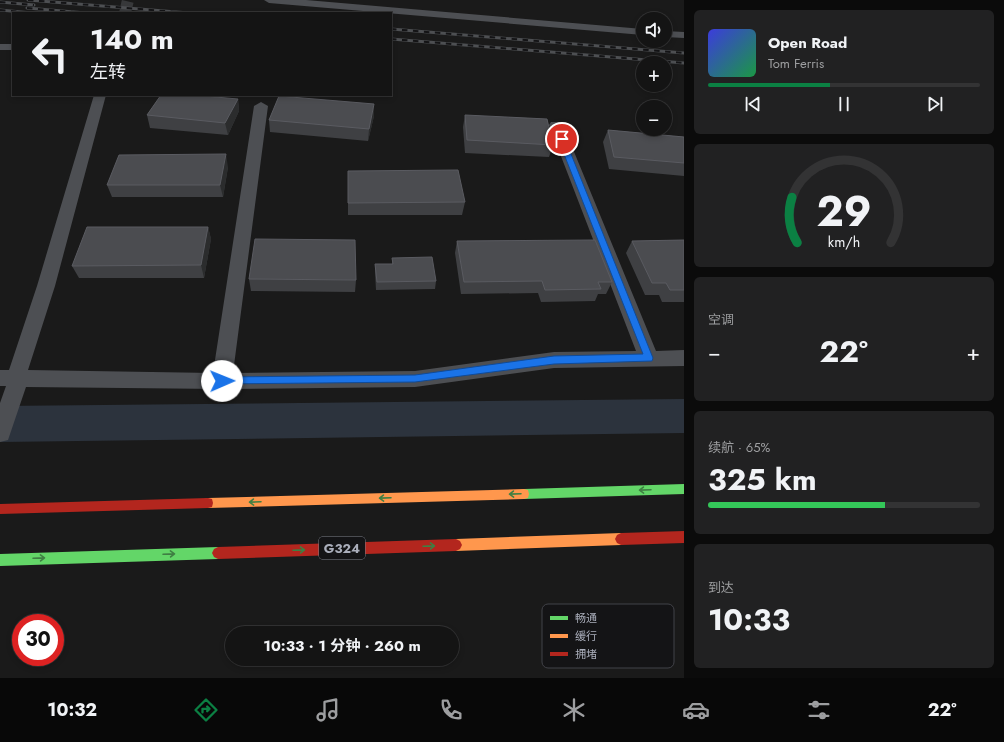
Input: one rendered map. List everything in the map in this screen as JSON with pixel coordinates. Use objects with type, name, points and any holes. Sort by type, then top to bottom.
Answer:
[{"type":"highway","points":[[0,509],[684,489]]},
{"type":"highway","name":"G324","points":[[2,561],[684,537]]},
{"type":"street","points":[[269,0],[636,31]]},
{"type":"street","points":[[672,34],[684,35]]},
{"type":"street","points":[[0,47],[12,47]]},
{"type":"street","points":[[0,433],[11,381],[46,286],[100,96]]},
{"type":"street","points":[[222,381],[261,106]]},
{"type":"street","points":[[556,125],[649,358]]},
{"type":"street","points":[[11,381],[222,381],[415,378],[554,360],[684,358]]},
{"type":"building","points":[[160,96],[204,96],[238,99],[225,123],[147,115]]},
{"type":"building","points":[[279,96],[374,104],[369,129],[269,120]]},
{"type":"building","points":[[465,115],[547,119],[553,145],[467,140]]},
{"type":"building","points":[[608,130],[636,133],[636,136],[684,137],[684,163],[614,157]]},
{"type":"building","points":[[226,154],[220,185],[107,185],[119,155]]},
{"type":"building","points":[[458,170],[465,202],[348,203],[348,171]]},
{"type":"building","points":[[87,227],[208,227],[201,265],[72,266]]},
{"type":"building","points":[[255,239],[355,240],[356,280],[249,279]]},
{"type":"building","points":[[595,240],[612,282],[598,282],[601,289],[545,290],[542,281],[464,282],[457,241]]},
{"type":"building","points":[[684,240],[684,290],[670,290],[666,283],[652,283],[632,241]]},
{"type":"building","points":[[432,257],[436,281],[377,282],[375,264],[393,264],[392,258]]},
{"type":"waterway","points":[[0,424],[684,416]]},
{"type":"tunnel","points":[[125,12],[128,0]]},
{"type":"railway","points":[[28,0],[177,12]]},
{"type":"railway","points":[[0,2],[34,5]]},
{"type":"railway","points":[[27,8],[74,12]]},
{"type":"railway","points":[[0,10],[21,12]]},
{"type":"railway","points":[[392,29],[684,53]]},
{"type":"railway","points":[[392,39],[684,63]]},
{"type":"traffic: fast","points":[[524,494],[684,489]]},
{"type":"traffic: fast","points":[[0,560],[218,553]]},
{"type":"traffic: slow","points":[[208,503],[524,494]]},
{"type":"traffic: slow","points":[[456,545],[621,539]]},
{"type":"traffic: jam","points":[[0,509],[208,503]]},
{"type":"traffic: jam","points":[[621,539],[684,537]]},
{"type":"traffic: jam","points":[[218,553],[456,545]]},
{"type":"route","points":[[222,381],[415,378],[554,360],[649,358],[562,139]]}]
